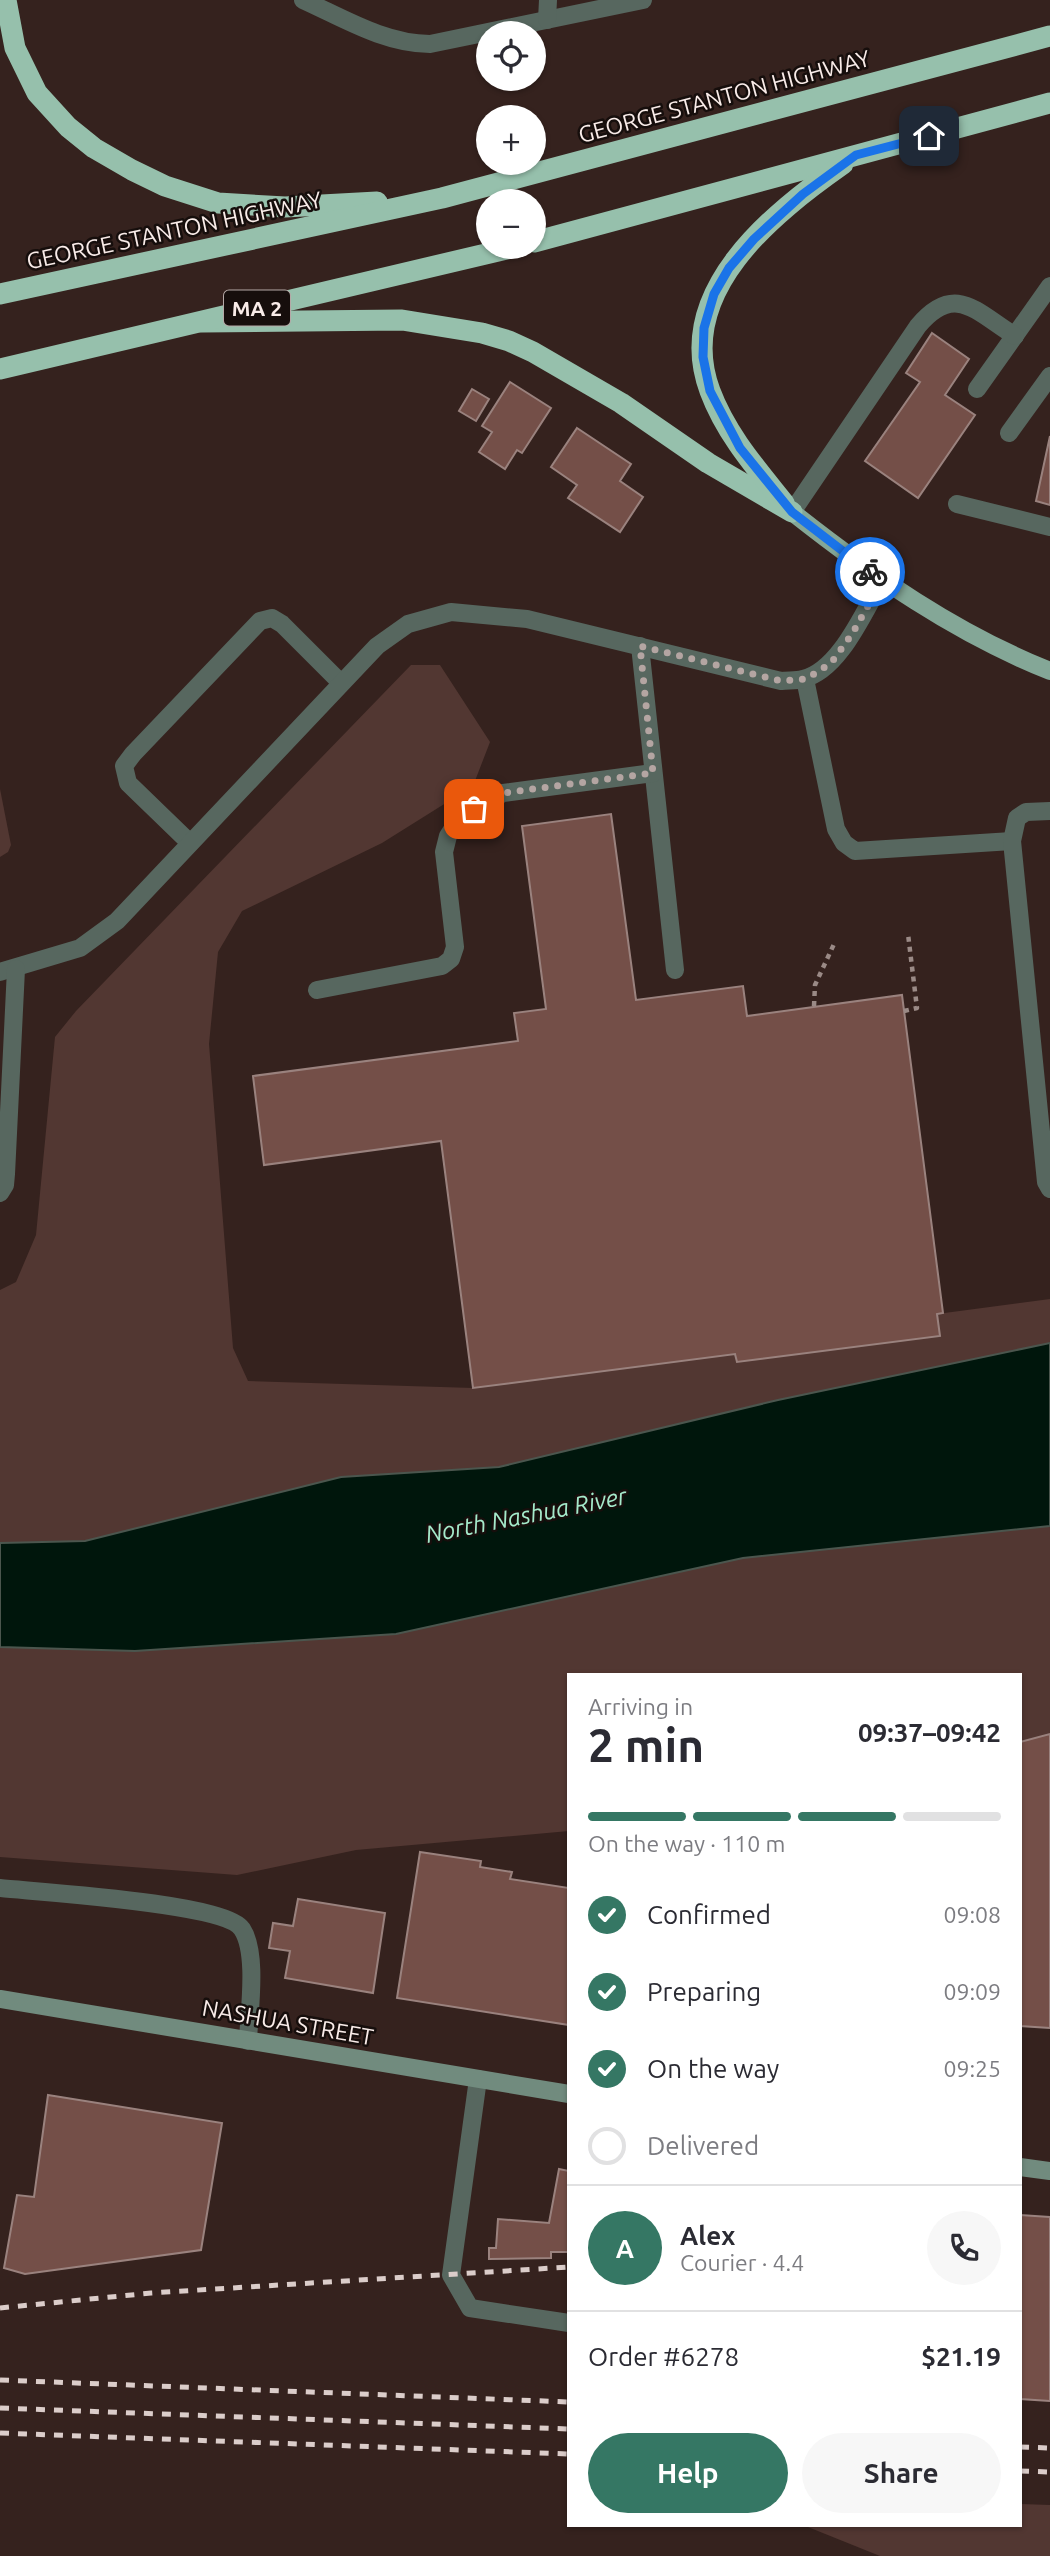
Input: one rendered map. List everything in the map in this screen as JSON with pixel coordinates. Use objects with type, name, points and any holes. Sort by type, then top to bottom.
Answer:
[{"type":"highway","points":[[6,0],[15,48],[37,93],[68,127],[94,148],[143,176],[218,203],[285,207],[442,198]]},
{"type":"highway","name":"GEORGE STANTON HIGHWAY","points":[[0,295],[442,198],[1050,36]]},
{"type":"highway","points":[[546,239],[1050,103]]},
{"type":"highway","points":[[792,512],[740,448],[719,410],[705,372],[704,328],[722,278],[745,248],[803,194],[856,155]]},
{"type":"highway","name":"MA 2","points":[[0,369],[476,256]]},
{"type":"highway","points":[[202,322],[402,320],[482,333],[509,341],[621,403],[708,463],[792,512]]},
{"type":"main road","points":[[792,512],[882,581],[955,627],[1007,654],[1050,671]]},
{"type":"main road","name":"NASHUA STREET","points":[[0,1999],[567,2094]]},
{"type":"main road","points":[[1022,2167],[1050,2171]]},
{"type":"lane","points":[[303,0],[388,38],[416,44],[430,44],[643,0]]},
{"type":"lane","points":[[547,20],[548,0]]},
{"type":"lane","points":[[978,389],[1050,286]]},
{"type":"lane","points":[[792,512],[918,326],[933,310],[942,304],[966,306],[1015,336]]},
{"type":"lane","points":[[1009,433],[1050,376]]},
{"type":"lane","points":[[957,504],[1050,527]]},
{"type":"lane","points":[[0,1193],[5,1185],[6,1174],[8,970],[80,948],[117,921],[377,646],[408,624],[451,612],[527,619],[781,681],[806,679],[831,663],[852,634],[882,581]]},
{"type":"lane","points":[[190,844],[128,783],[124,766],[133,754],[260,621],[272,618],[282,624],[341,683]]},
{"type":"lane","points":[[640,646],[676,970]]},
{"type":"lane","points":[[806,679],[836,829],[844,843],[855,851],[1012,841]]},
{"type":"lane","points":[[317,990],[442,966],[451,959],[455,947],[443,852],[448,836],[457,822],[474,809],[503,793],[653,773]]},
{"type":"lane","points":[[1050,811],[1026,812],[1017,818],[1012,841],[1046,1182],[1050,1189]]},
{"type":"lane","points":[[0,1888],[191,1909],[226,1918],[242,1928],[250,1953],[248,2041]]},
{"type":"lane","points":[[478,2079],[451,2274],[470,2308],[567,2323]]},
{"type":"path","points":[[904,1011],[917,1008],[908,934]]},
{"type":"path","points":[[814,1006],[815,985],[834,944]]},
{"type":"shaded area","points":[[411,665],[440,665],[490,742],[473,786],[382,843],[242,911],[218,952],[209,1044],[233,1348],[248,1381],[473,1388],[735,1354],[737,1362],[940,1336],[937,1314],[1050,1299],[1050,1343],[778,1400],[499,1467],[341,1477],[85,1541],[0,1543],[0,1290],[16,1282],[36,1235],[55,1037],[76,1011]]},
{"type":"shaded area","points":[[0,789],[11,845],[8,852],[0,857]]},
{"type":"shaded area","points":[[1050,1526],[1050,1734],[1022,1741],[1022,1673],[567,1673],[567,1831],[356,1850],[237,1875],[0,1857],[0,1647],[135,1651],[743,1558]]},
{"type":"shaded area","points":[[1022,2504],[1050,2505],[1050,2556],[880,2556],[808,2527],[1022,2527]]},
{"type":"water","name":"North Nashua River","points":[[1050,1343],[1050,1526],[743,1558],[396,1634],[135,1651],[0,1647],[0,1543],[85,1541],[341,1477],[499,1467],[778,1400]]},
{"type":"building","points":[[932,333],[969,359],[945,395],[975,415],[918,498],[865,461],[920,382],[906,373]]},
{"type":"building","points":[[510,382],[551,408],[522,453],[517,450],[505,469],[479,452],[492,432],[482,426]]},
{"type":"building","points":[[472,389],[489,399],[476,421],[459,411]]},
{"type":"building","points":[[577,428],[631,464],[620,481],[643,497],[620,532],[568,498],[577,485],[551,467]]},
{"type":"building","points":[[1050,436],[1050,505],[1036,501]]},
{"type":"building","points":[[611,814],[636,1000],[743,986],[747,1016],[902,995],[943,1313],[937,1314],[940,1336],[737,1362],[735,1354],[473,1388],[441,1141],[264,1165],[253,1076],[518,1041],[514,1013],[546,1009],[522,826]]},
{"type":"building","points":[[1050,1734],[1050,2028],[1022,2026],[1022,1741]]},
{"type":"building","points":[[420,1852],[481,1861],[480,1867],[512,1872],[510,1879],[567,1888],[567,2025],[397,1998]]},
{"type":"building","points":[[298,1899],[385,1913],[373,1993],[285,1978],[290,1951],[269,1948],[273,1923],[293,1926]]},
{"type":"building","points":[[48,2095],[222,2123],[201,2250],[25,2274],[4,2268],[17,2195],[34,2197]]},
{"type":"building","points":[[559,2169],[567,2171],[567,2252],[551,2252],[551,2258],[489,2259],[489,2248],[496,2248],[498,2219],[549,2223]]},
{"type":"building","points":[[1022,2215],[1050,2217],[1050,2401],[1022,2399]]},
{"type":"railway","points":[[0,2308],[151,2293],[567,2267]]},
{"type":"railway","points":[[0,2380],[567,2402]]},
{"type":"railway","points":[[0,2408],[567,2429]]},
{"type":"railway","points":[[0,2433],[567,2454]]},
{"type":"railway","points":[[1022,2447],[1050,2448]]},
{"type":"railway","points":[[1022,2471],[1050,2472]]},
{"type":"way so far","points":[[474,809],[503,793],[653,773],[640,646],[781,681],[806,679],[831,663],[852,634],[882,581],[870,572]]},
{"type":"route","points":[[870,572],[792,512],[740,448],[710,391],[703,357],[704,328],[714,294],[722,278],[745,248],[783,211],[856,155],[929,136]]}]
